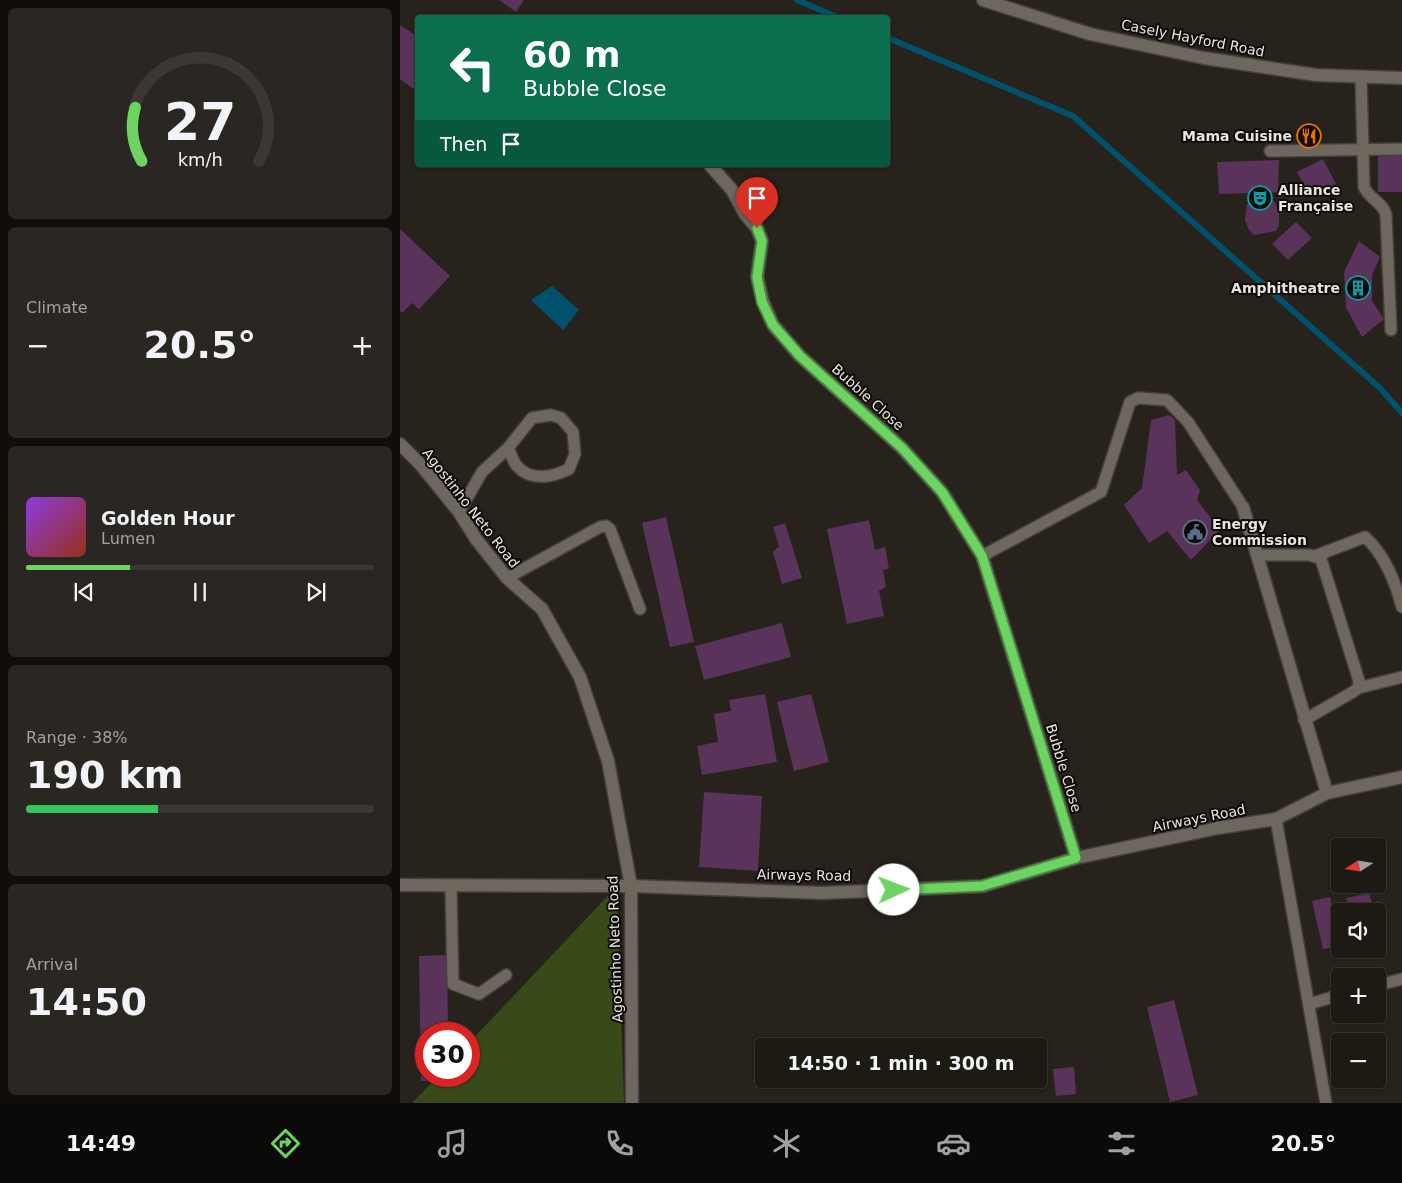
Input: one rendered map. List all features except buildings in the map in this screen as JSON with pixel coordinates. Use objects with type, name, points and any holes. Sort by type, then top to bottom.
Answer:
[{"type":"street","name":"Casely Hayford Road","points":[[984,0],[1090,34],[1204,58],[1316,75],[1402,78]]},
{"type":"street","name":"Bubble Close","points":[[712,167],[732,190],[745,214],[757,228],[762,241],[757,277],[762,302],[773,325],[800,356],[902,448],[942,492],[982,556],[1076,858]]},
{"type":"street","name":"Agostinho Neto Road","points":[[400,444],[420,464],[459,512],[476,539],[507,578],[542,609],[580,677],[608,761],[631,886],[632,1103]]},
{"type":"street","points":[[1244,507],[1304,720],[1327,793]]},
{"type":"street","name":"Airways Road","points":[[400,885],[631,886],[822,893],[982,886],[1076,858],[1218,828],[1276,820],[1327,793],[1402,778]]},
{"type":"lane","points":[[1361,77],[1364,187],[1366,193],[1384,208],[1386,215],[1391,330]]},
{"type":"lane","points":[[1270,151],[1402,149]]},
{"type":"lane","points":[[982,556],[1101,492],[1130,402],[1138,398],[1167,400],[1188,422],[1244,507]]},
{"type":"lane","points":[[459,512],[482,472],[508,448],[532,418],[551,415],[560,418],[573,432],[575,454],[569,469],[554,476],[534,477],[517,466],[508,448]]},
{"type":"lane","points":[[507,578],[600,527],[606,526],[610,529],[640,610]]},
{"type":"lane","points":[[1258,555],[1316,556],[1365,537],[1380,553],[1396,585],[1402,607]]},
{"type":"lane","points":[[1316,556],[1321,559],[1359,681],[1358,688]]},
{"type":"lane","points":[[1304,720],[1358,688],[1402,678]]},
{"type":"lane","points":[[1276,820],[1326,1103]]},
{"type":"lane","points":[[452,886],[453,984],[479,994],[506,975]]},
{"type":"lane","points":[[1386,983],[1402,979]]},
{"type":"lane","points":[[1309,1004],[1331,998]]},
{"type":"green space","points":[[617,886],[624,1103],[412,1103],[427,1087],[480,1087],[480,1031]]},
{"type":"water","points":[[552,286],[579,310],[563,330],[531,300]]},
{"type":"waterway","points":[[797,0],[832,15]]},
{"type":"waterway","points":[[890,39],[1073,116],[1380,388],[1402,413]]},
{"type":"place","name":"Mama Cuisine","points":[[1309,136]]},
{"type":"place","name":"Alliance Française","points":[[1260,198]]},
{"type":"place","name":"Amphitheatre","points":[[1358,288]]},
{"type":"place","name":"Energy Commission","points":[[1195,532]]},
{"type":"route","points":[[757,228],[762,241],[757,277],[762,302],[773,325],[785,342],[902,448],[942,492],[982,556],[1076,858],[982,886],[894,890]]}]
